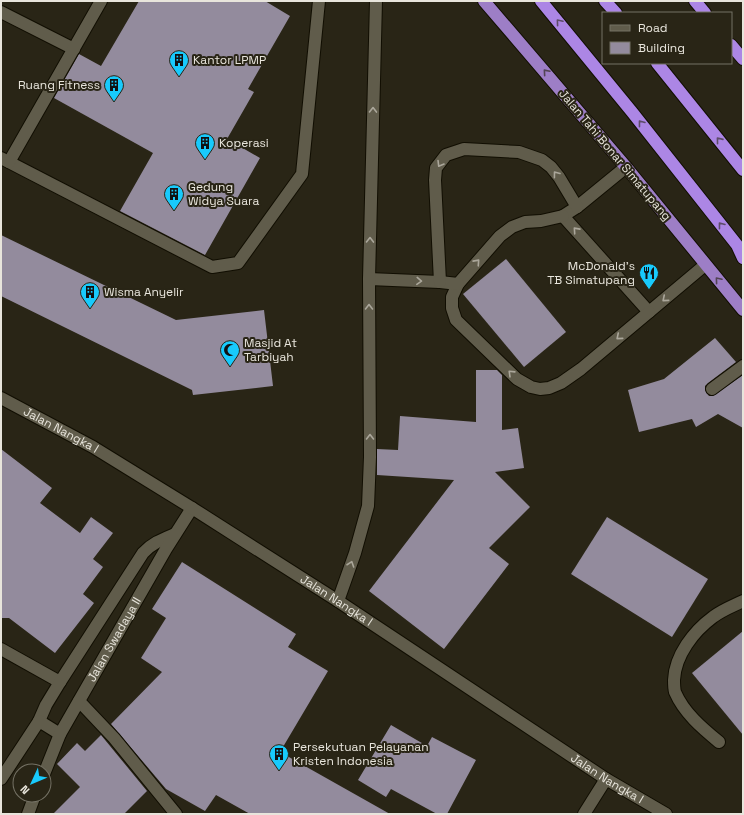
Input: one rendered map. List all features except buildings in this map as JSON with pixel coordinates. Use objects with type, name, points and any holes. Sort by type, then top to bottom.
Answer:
[{"type":"highway","name":"Jalan Tahi Bonar Simatupang","points":[[484,1],[626,167],[743,310]]},
{"type":"highway","points":[[541,1],[632,112],[737,245],[743,258]]},
{"type":"highway","points":[[605,1],[615,12]]},
{"type":"highway","points":[[695,1],[704,12]]},
{"type":"highway","points":[[732,46],[743,59]]},
{"type":"highway","points":[[658,64],[743,170]]},
{"type":"street","points":[[101,1],[74,49],[5,160],[212,267],[238,262],[302,174],[319,1]]},
{"type":"street","points":[[338,601],[355,553],[368,506],[370,457],[369,279],[376,1]]},
{"type":"street","points":[[1,12],[74,49]]},
{"type":"street","points":[[440,282],[435,180],[436,168],[446,155],[464,150],[519,152],[542,160],[551,167],[559,177],[577,207]]},
{"type":"street","points":[[626,167],[577,207],[563,216],[540,221],[525,222],[512,227],[500,236],[458,284],[452,297],[452,308],[456,320],[517,379],[531,387],[540,389],[549,388],[561,383],[581,369],[705,265]]},
{"type":"street","points":[[563,216],[649,312]]},
{"type":"street","points":[[369,279],[458,284]]},
{"type":"street","points":[[712,390],[743,366]]},
{"type":"street","name":"Jalan Nangka I","points":[[1,398],[94,447],[192,508],[338,601],[606,779],[666,814]]},
{"type":"street","name":"Jalan Swadaya II","points":[[48,763],[60,734],[175,534],[192,508]]},
{"type":"street","points":[[1,779],[39,721],[60,682],[142,553],[149,546],[175,534]]},
{"type":"street","points":[[719,742],[699,726],[684,708],[674,690],[674,672],[682,652],[698,631],[714,616],[743,601]]},
{"type":"street","points":[[1,649],[60,682]]},
{"type":"street","points":[[79,701],[114,738],[176,814]]},
{"type":"street","points":[[39,721],[60,734]]},
{"type":"street","points":[[584,814],[606,779]]},
{"type":"street","points":[[28,814],[32,803]]},
{"type":"place","name":"Kantor LPMP","points":[[179,77]]},
{"type":"place","name":"Ruang Fitness","points":[[114,102]]},
{"type":"place","name":"Koperasi","points":[[205,160]]},
{"type":"place","name":"Gedung Widya Suara","points":[[174,211]]},
{"type":"place","name":"McDonald's TB Simatupang","points":[[649,290]]},
{"type":"place","name":"Wisma Anyelir","points":[[90,309]]},
{"type":"place","name":"Masjid At Tarbiyah","points":[[230,367]]},
{"type":"place","name":"Persekutuan Pelayanan Kristen Indonesia","points":[[279,771]]}]
